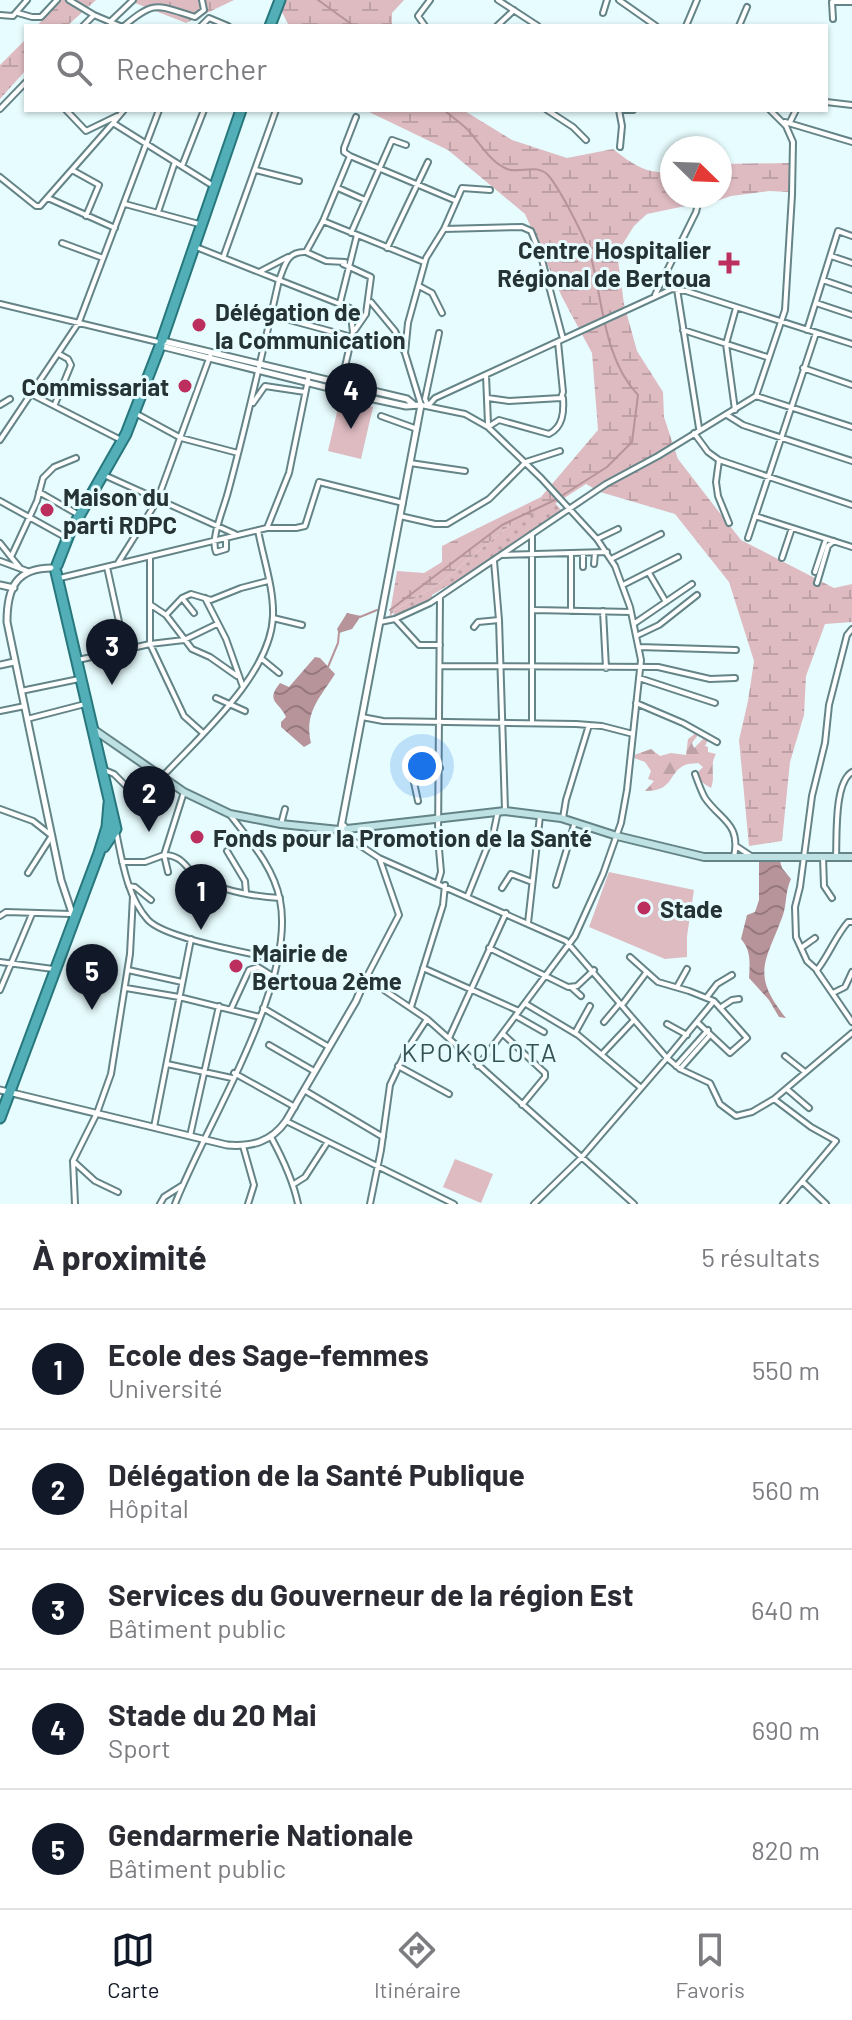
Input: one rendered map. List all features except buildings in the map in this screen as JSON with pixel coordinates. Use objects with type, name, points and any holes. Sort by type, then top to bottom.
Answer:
[{"type":"highway","points":[[271,24],[280,0]]},
{"type":"highway","points":[[0,1118],[4,1091],[111,828],[109,803],[56,571],[67,538],[135,413],[240,112]]},
{"type":"main road","points":[[93,729],[184,792],[230,814],[281,824],[344,830],[502,811],[563,818],[617,836],[704,857],[852,857]]},
{"type":"main road","points":[[98,753],[111,743]]},
{"type":"street","points":[[0,15],[7,17],[18,13],[27,0]]},
{"type":"street","points":[[18,13],[41,17],[57,0]]},
{"type":"street","points":[[69,0],[116,24]]},
{"type":"street","points":[[110,22],[133,0]]},
{"type":"street","points":[[124,24],[142,4],[154,2],[195,17],[204,10],[202,0]]},
{"type":"street","points":[[424,24],[418,16],[430,0]]},
{"type":"street","points":[[498,0],[535,24]]},
{"type":"street","points":[[603,13],[607,0]]},
{"type":"street","points":[[619,0],[653,24]]},
{"type":"street","points":[[687,24],[697,0]]},
{"type":"street","points":[[833,19],[831,1],[852,2]]},
{"type":"street","points":[[740,24],[747,7]]},
{"type":"street","points":[[499,24],[514,10]]},
{"type":"street","points":[[85,24],[94,15]]},
{"type":"street","points":[[203,24],[209,18],[223,24]]},
{"type":"street","points":[[0,109],[24,84]]},
{"type":"street","points":[[828,102],[852,105]]},
{"type":"street","points":[[68,112],[86,131],[119,115]]},
{"type":"street","points":[[0,177],[36,206],[48,198],[122,112]]},
{"type":"street","points":[[0,440],[79,322],[158,112]]},
{"type":"street","points":[[182,166],[203,112]]},
{"type":"street","points":[[223,258],[275,112]]},
{"type":"street","points":[[550,112],[586,140]]},
{"type":"street","points":[[619,112],[620,147]]},
{"type":"street","points":[[772,112],[789,126],[852,142]]},
{"type":"street","points":[[380,622],[395,619],[440,597],[569,509],[756,396],[785,310],[794,149],[789,126],[795,112]]},
{"type":"street","points":[[356,117],[344,148],[346,154],[455,200]]},
{"type":"street","points":[[113,123],[215,187]]},
{"type":"street","points":[[340,303],[354,234],[365,200],[392,140],[406,145]]},
{"type":"street","points":[[306,252],[323,221],[350,156]]},
{"type":"street","points":[[158,213],[175,162]]},
{"type":"street","points":[[387,248],[428,162]]},
{"type":"street","points":[[72,170],[99,185],[86,216]]},
{"type":"street","points":[[256,170],[299,181]]},
{"type":"street","points":[[337,188],[365,200]]},
{"type":"street","points":[[405,353],[408,323],[425,262],[444,229],[455,200],[462,188],[490,190]]},
{"type":"street","points":[[48,198],[115,228]]},
{"type":"street","points":[[125,204],[202,225]]},
{"type":"street","points":[[655,295],[697,208]]},
{"type":"street","points":[[323,221],[425,262]]},
{"type":"street","points":[[444,229],[522,227],[531,231],[541,256],[560,340],[564,409],[561,423],[555,431],[549,434],[499,420],[488,427]]},
{"type":"street","points":[[807,330],[838,231],[852,236]]},
{"type":"street","points":[[62,243],[103,258]]},
{"type":"street","points":[[194,246],[350,308],[353,334]]},
{"type":"street","points":[[258,272],[273,267],[295,253],[306,252],[371,277],[370,301],[353,334],[341,384]]},
{"type":"street","points":[[830,256],[852,263]]},
{"type":"street","points":[[226,539],[226,549],[218,553],[213,541],[253,403],[279,280],[288,257]]},
{"type":"street","points":[[343,264],[350,260]]},
{"type":"street","points":[[823,280],[852,290]]},
{"type":"street","points":[[419,286],[432,293],[442,313]]},
{"type":"street","points":[[677,289],[699,429]]},
{"type":"street","points":[[425,406],[435,398],[655,295],[677,289],[852,344]]},
{"type":"street","points":[[370,301],[395,331],[425,406]]},
{"type":"street","points":[[815,303],[852,315]]},
{"type":"street","points":[[0,304],[161,343],[261,363],[406,406],[413,404],[465,414],[488,427],[526,462],[607,552],[622,585],[638,635],[641,667],[627,790],[617,836],[587,913],[570,944],[478,1066]]},
{"type":"street","points":[[735,410],[726,344],[736,308]]},
{"type":"street","points":[[271,315],[353,334]]},
{"type":"street","points":[[683,330],[767,357]]},
{"type":"street","points":[[439,333],[410,463],[344,830],[379,858],[445,885],[570,944],[667,1058],[678,1068],[710,1083],[720,1104],[736,1116],[752,1112],[788,1090],[852,1033]]},
{"type":"street","points":[[748,538],[816,333]]},
{"type":"street","points":[[55,404],[71,365],[59,354]]},
{"type":"street","points":[[210,354],[259,371],[341,384],[407,399],[413,404]]},
{"type":"street","points":[[117,565],[157,501],[210,354]]},
{"type":"street","points":[[803,368],[852,385]]},
{"type":"street","points":[[486,375],[488,427]]},
{"type":"street","points":[[267,528],[289,473],[308,379]]},
{"type":"street","points":[[253,403],[265,386],[305,392]]},
{"type":"street","points":[[31,394],[122,440]]},
{"type":"street","points":[[488,398],[517,401],[563,396]]},
{"type":"street","points":[[756,396],[852,427]]},
{"type":"street","points":[[0,405],[10,399]]},
{"type":"street","points":[[135,413],[181,438],[238,453]]},
{"type":"street","points":[[727,414],[743,425],[852,461]]},
{"type":"street","points":[[381,416],[417,429]]},
{"type":"street","points":[[694,433],[708,452],[719,460],[852,505]]},
{"type":"street","points":[[400,516],[447,524],[489,499],[526,462],[560,451]]},
{"type":"street","points":[[11,557],[43,478],[48,471],[76,458]]},
{"type":"street","points":[[719,460],[718,496],[729,523]]},
{"type":"street","points":[[410,463],[465,471]]},
{"type":"street","points":[[103,475],[237,535]]},
{"type":"street","points":[[0,561],[24,570],[107,567],[267,528],[305,526],[319,482],[403,503]]},
{"type":"street","points":[[39,492],[79,515]]},
{"type":"street","points":[[0,501],[67,538]]},
{"type":"street","points":[[755,516],[852,547]]},
{"type":"street","points":[[782,558],[792,528]]},
{"type":"street","points":[[597,539],[618,529]]},
{"type":"street","points":[[163,776],[243,688],[262,659],[273,618],[258,530]]},
{"type":"street","points":[[532,534],[532,723]]},
{"type":"street","points":[[611,559],[661,534]]},
{"type":"street","points":[[815,572],[826,539]]},
{"type":"street","points":[[817,583],[828,546],[834,541]]},
{"type":"street","points":[[0,543],[24,570]]},
{"type":"street","points":[[500,555],[607,552]]},
{"type":"street","points":[[583,553],[583,567]]},
{"type":"street","points":[[594,564],[595,553]]},
{"type":"street","points":[[571,554],[571,611]]},
{"type":"street","points":[[150,557],[150,644],[184,716],[203,733]]},
{"type":"street","points":[[622,585],[678,557]]},
{"type":"street","points":[[468,896],[502,811],[499,620],[494,561]]},
{"type":"street","points":[[107,567],[125,649]]},
{"type":"street","points":[[0,916],[6,912],[73,917],[51,836],[14,662],[7,608],[24,570]]},
{"type":"street","points":[[649,573],[666,602]]},
{"type":"street","points":[[166,615],[182,598],[194,593],[211,600],[268,581]]},
{"type":"street","points":[[634,623],[692,584]]},
{"type":"street","points":[[0,585],[14,588]]},
{"type":"street","points":[[638,635],[659,625],[697,595]]},
{"type":"street","points":[[438,882],[441,872],[440,597]]},
{"type":"street","points":[[182,598],[194,613]]},
{"type":"street","points":[[205,598],[226,639],[243,688]]},
{"type":"street","points":[[151,605],[166,615],[192,649],[210,657],[237,676]]},
{"type":"street","points":[[533,610],[631,612]]},
{"type":"street","points":[[603,611],[606,668]]},
{"type":"street","points":[[273,618],[302,625]]},
{"type":"street","points":[[395,619],[417,644],[440,645]]},
{"type":"street","points":[[474,627],[478,622],[499,620]]},
{"type":"street","points":[[75,661],[150,644],[184,640],[217,624]]},
{"type":"street","points":[[852,629],[847,635],[831,692],[825,743],[815,781],[795,907],[796,937],[807,961],[817,970],[852,1022]]},
{"type":"street","points":[[639,647],[736,650]]},
{"type":"street","points":[[262,659],[279,673]]},
{"type":"street","points":[[0,665],[14,662]]},
{"type":"street","points":[[440,666],[641,667],[680,670],[710,679],[735,678]]},
{"type":"street","points":[[639,678],[715,703]]},
{"type":"street","points":[[21,691],[79,679]]},
{"type":"street","points":[[216,698],[245,711]]},
{"type":"street","points":[[636,703],[717,742]]},
{"type":"street","points":[[27,719],[85,704]]},
{"type":"street","points":[[0,711],[25,706]]},
{"type":"street","points":[[362,717],[383,721],[589,725],[633,734]]},
{"type":"street","points":[[563,818],[589,725]]},
{"type":"street","points":[[100,768],[114,774],[136,796]]},
{"type":"street","points":[[418,801],[413,778],[415,773],[440,768]]},
{"type":"street","points":[[836,857],[841,788],[846,776],[852,772]]},
{"type":"street","points":[[695,774],[705,798],[736,836],[734,857]]},
{"type":"street","points":[[168,872],[164,855],[184,792]]},
{"type":"street","points":[[0,809],[33,821],[51,836]]},
{"type":"street","points":[[281,824],[285,809]]},
{"type":"street","points":[[175,1204],[260,1017],[280,960],[284,926],[280,898],[268,865],[230,814]]},
{"type":"street","points":[[528,923],[540,816]]},
{"type":"street","points":[[556,885],[575,822]]},
{"type":"street","points":[[111,828],[133,896],[149,922],[191,939],[280,960]]},
{"type":"street","points":[[28,873],[51,836]]},
{"type":"street","points":[[106,841],[119,845]]},
{"type":"street","points":[[736,846],[754,857]]},
{"type":"street","points":[[227,851],[245,881],[246,893]]},
{"type":"street","points":[[122,862],[145,862],[164,855],[183,860],[204,882],[280,898]]},
{"type":"street","points":[[823,857],[824,886],[832,898]]},
{"type":"street","points":[[4,1091],[243,1146],[255,1145],[271,1137],[295,1107],[399,915],[379,858]]},
{"type":"street","points":[[502,888],[511,874],[532,882]]},
{"type":"street","points":[[411,1007],[443,905],[445,885]]},
{"type":"street","points":[[129,886],[151,900]]},
{"type":"street","points":[[75,1204],[73,1161],[97,1113],[111,1074],[128,970],[133,896]]},
{"type":"street","points":[[449,1038],[506,913]]},
{"type":"street","points":[[0,990],[32,914]]},
{"type":"street","points":[[817,970],[827,958],[837,935],[848,922],[852,922]]},
{"type":"street","points":[[801,948],[815,938]]},
{"type":"street","points":[[154,1127],[191,939]]},
{"type":"street","points":[[489,948],[571,987],[581,996]]},
{"type":"street","points":[[630,957],[658,982],[714,1001],[747,1038],[730,1053],[698,1023]]},
{"type":"street","points":[[0,962],[54,969]]},
{"type":"street","points":[[231,1009],[249,970],[258,967],[274,977]]},
{"type":"street","points":[[423,968],[471,989],[544,1032]]},
{"type":"street","points":[[677,987],[687,969]]},
{"type":"street","points":[[128,970],[182,982]]},
{"type":"street","points":[[571,987],[577,986],[594,970]]},
{"type":"street","points":[[832,993],[845,987],[852,972]]},
{"type":"street","points":[[604,1022],[646,973]]},
{"type":"street","points":[[707,997],[717,984],[732,975]]},
{"type":"street","points":[[365,980],[427,1019],[634,1204]]},
{"type":"street","points":[[125,988],[179,997],[260,1017]]},
{"type":"street","points":[[720,1008],[739,999]]},
{"type":"street","points":[[534,1204],[581,1158],[714,1001]]},
{"type":"street","points":[[526,1003],[575,1033],[640,1087]]},
{"type":"street","points":[[190,1136],[219,1006]]},
{"type":"street","points":[[575,1033],[590,1006]]},
{"type":"street","points":[[263,1008],[329,1047]]},
{"type":"street","points":[[370,1204],[390,1085],[427,1019]]},
{"type":"street","points":[[602,1053],[634,1020]]},
{"type":"street","points":[[667,1024],[687,1035]]},
{"type":"street","points":[[678,1068],[709,1032]]},
{"type":"street","points":[[503,1034],[545,1073],[522,1105]]},
{"type":"street","points":[[269,1045],[314,1071]]},
{"type":"street","points":[[785,1056],[806,1072]]},
{"type":"street","points":[[167,1064],[233,1076],[295,1107]]},
{"type":"street","points":[[398,1066],[449,1094]]},
{"type":"street","points":[[304,1090],[383,1137]]},
{"type":"street","points":[[788,1090],[809,1108]]},
{"type":"street","points":[[774,1099],[811,1127],[836,1141],[783,1204]]},
{"type":"street","points":[[286,1121],[454,1204]]},
{"type":"street","points":[[271,1137],[283,1165],[295,1182],[298,1204]]},
{"type":"street","points":[[295,1182],[305,1177],[327,1143]]},
{"type":"street","points":[[243,1146],[253,1173],[254,1185],[248,1204]]},
{"type":"street","points":[[73,1161],[95,1181],[118,1192]]},
{"type":"street","points":[[803,1182],[826,1204]]},
{"type":"street","points":[[160,1204],[164,1197],[185,1184]]},
{"type":"green space","points":[[59,0],[96,0],[69,24],[39,24]]},
{"type":"green space","points":[[137,0],[234,0],[186,23],[135,3]]},
{"type":"green space","points":[[276,0],[404,0],[392,13],[392,24],[288,24]]},
{"type":"green space","points":[[24,41],[24,72],[0,99],[0,65]]},
{"type":"green space","points":[[369,112],[466,112],[512,140],[567,158],[613,149],[633,163],[660,172],[660,208],[676,208],[647,214],[634,226],[617,253],[624,304],[637,351],[663,392],[664,417],[678,459],[741,540],[834,588],[852,584],[852,622],[825,624],[806,676],[804,715],[790,762],[782,841],[749,846],[739,740],[754,661],[729,582],[675,514],[600,492],[586,484],[544,511],[509,526],[440,583],[394,611],[389,619],[397,571],[424,573],[442,562],[442,546],[541,497],[598,430],[592,353],[562,297],[525,214],[448,150]]},
{"type":"green space","points":[[789,163],[789,192],[732,196],[732,164]]},
{"type":"green space","points":[[340,399],[373,407],[361,459],[328,451]]},
{"type":"green space","points":[[555,503],[562,511],[449,588],[447,586],[432,595],[433,598],[393,617],[394,611],[440,583],[509,526]]},
{"type":"green space","points":[[696,733],[698,735],[692,743],[694,748],[705,737],[709,738],[705,746],[708,752],[716,754],[711,788],[699,778],[698,772],[703,767],[698,763],[680,768],[662,788],[645,791],[654,781],[648,779],[651,771],[645,762],[634,758],[634,755],[651,749],[660,756],[671,753],[686,755],[688,739]]},
{"type":"green space","name":"Stade","points":[[609,872],[694,890],[687,957],[665,959],[589,927]]},
{"type":"green space","points":[[455,1159],[493,1174],[481,1203],[443,1187]]},
{"type":"water","points":[[347,613],[361,616],[352,629],[339,633],[337,629]]},
{"type":"water","points":[[315,657],[320,658],[335,674],[314,707],[309,732],[311,743],[304,747],[281,727],[286,717],[273,698],[280,683],[289,687]]},
{"type":"water","points":[[780,861],[791,879],[783,915],[767,956],[765,978],[768,990],[786,1018],[779,1017],[769,1000],[749,978],[748,952],[741,939],[747,915],[755,912],[759,900],[759,862]]},
{"type":"waterway","points":[[318,0],[351,24]]},
{"type":"waterway","points":[[446,112],[501,166],[512,170],[538,170],[553,182],[588,249],[611,348],[627,381],[638,395],[632,442],[607,467],[563,495]]},
{"type":"waterway","points":[[390,610],[502,525],[557,499]]},
{"type":"waterway","points":[[360,617],[377,610]]},
{"type":"waterway","points":[[328,667],[339,632]]},
{"type":"place","name":"Centre Hospitalier Régional de Bertoua","points":[[729,263]]},
{"type":"place","name":"Délégation de la Communication","points":[[199,325]]},
{"type":"place","name":"Commissariat","points":[[185,386]]},
{"type":"place","name":"Stade du 20 Mai","points":[[351,429]]},
{"type":"place","name":"Maison du parti RDPC","points":[[47,510]]},
{"type":"place","name":"Services du Gouverneur de la région Est","points":[[112,685]]},
{"type":"place","name":"Délégation de la Santé Publique","points":[[149,832]]},
{"type":"place","name":"Fonds pour la Promotion de la Santé","points":[[197,837]]},
{"type":"place","name":"Stade","points":[[644,908]]},
{"type":"place","name":"Ecole des Sage-femmes","points":[[201,930]]},
{"type":"place","name":"Mairie de Bertoua 2ème","points":[[236,966]]},
{"type":"place","name":"Gendarmerie Nationale","points":[[92,1010]]},
{"type":"district","name":"KPOKOLOTA","points":[[480,1051]]}]
